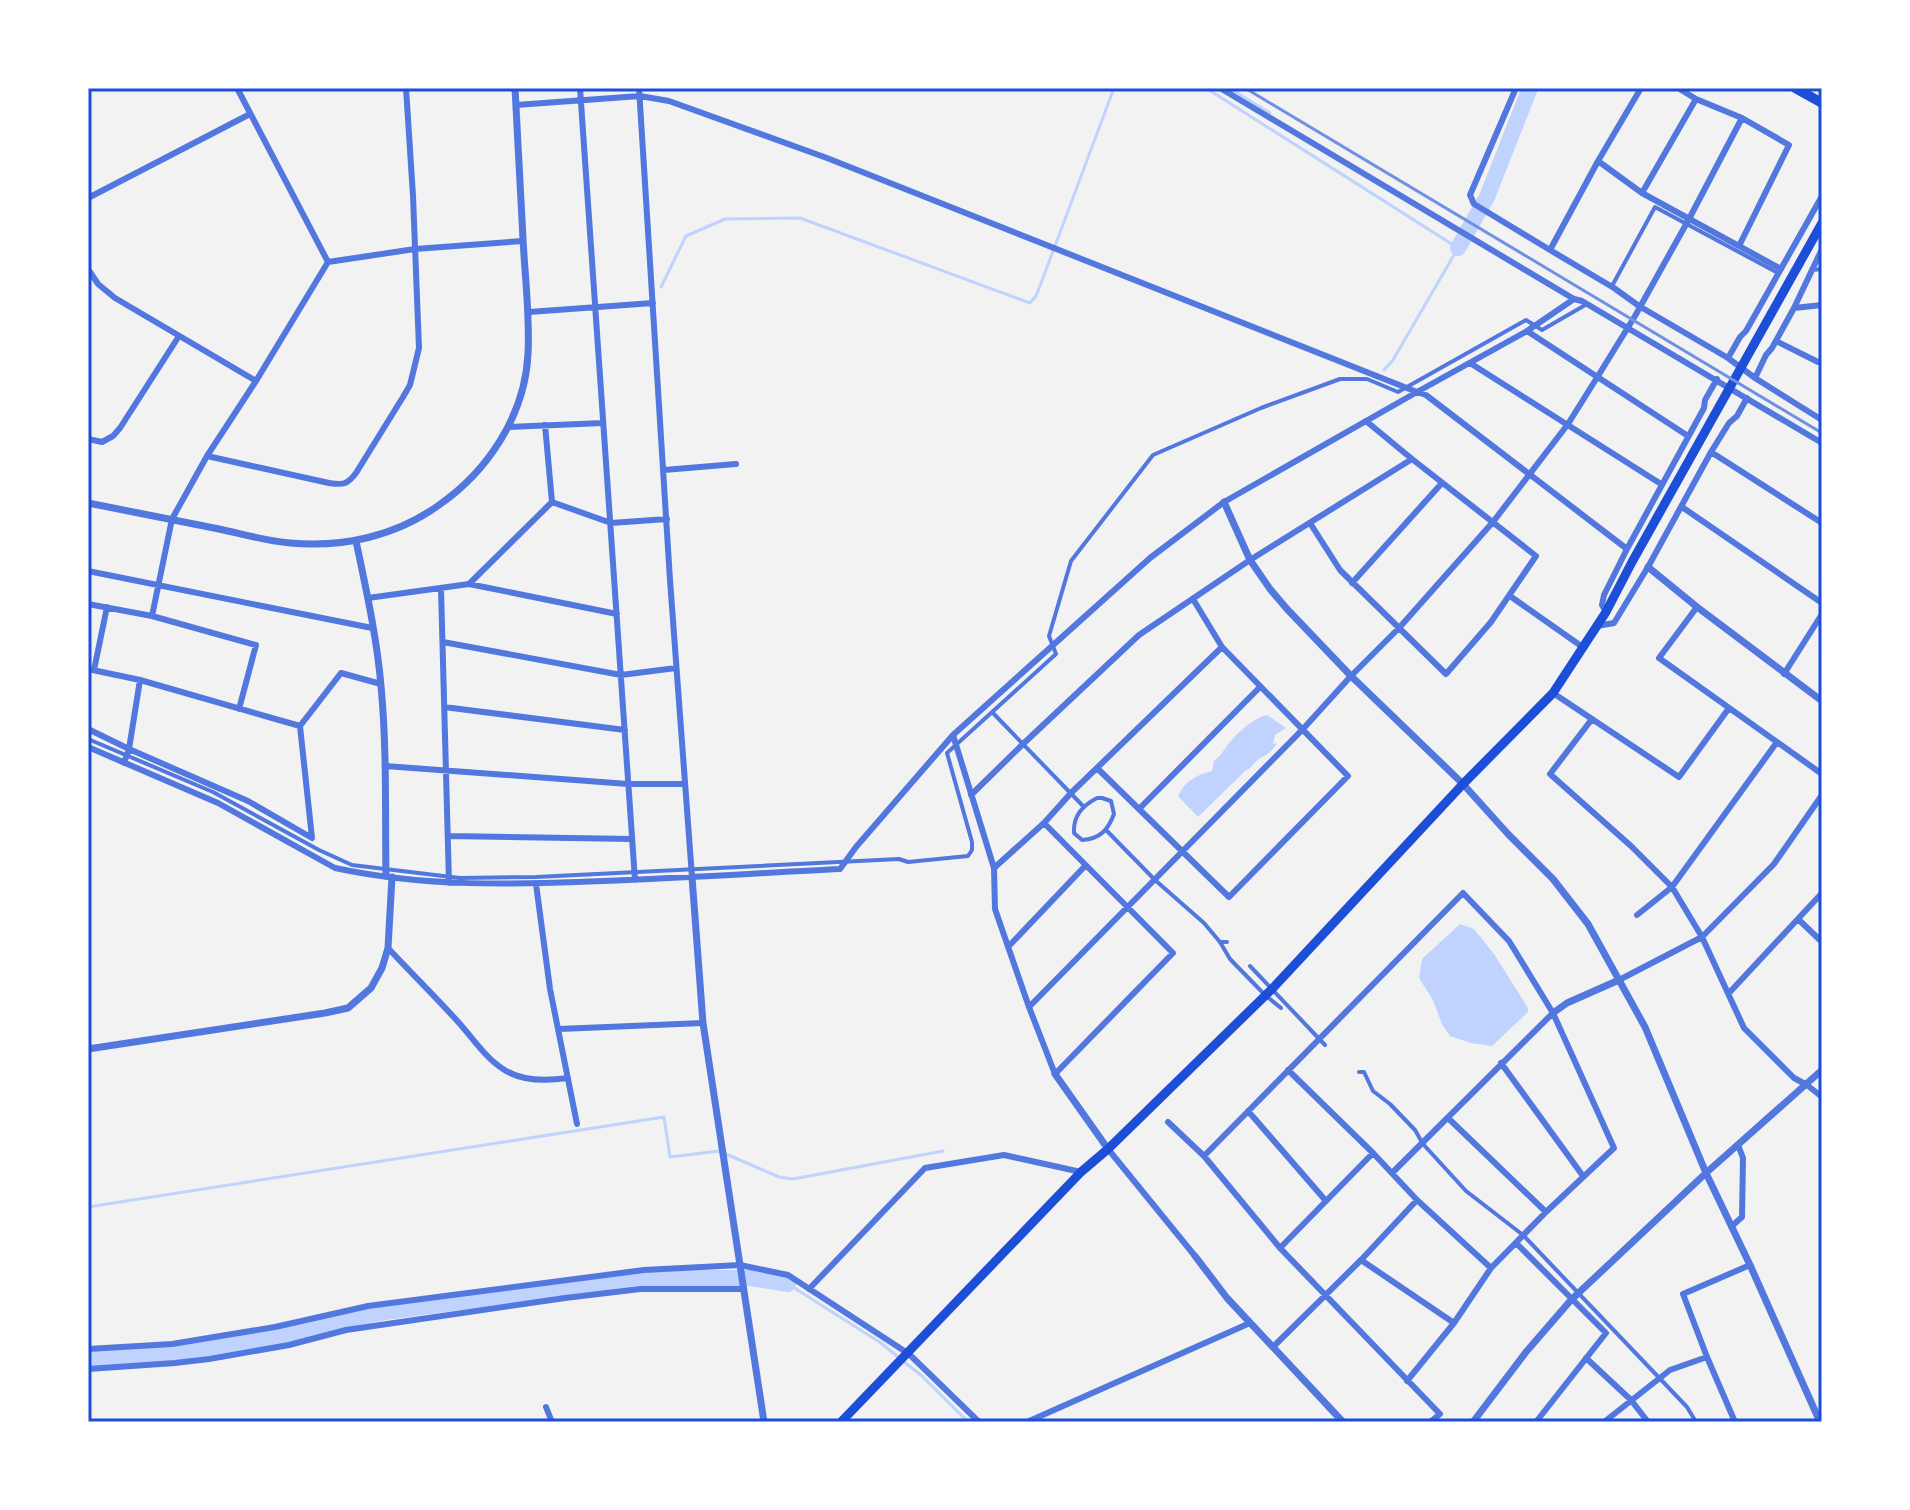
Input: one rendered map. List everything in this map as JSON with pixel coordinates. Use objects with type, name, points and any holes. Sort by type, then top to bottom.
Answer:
[{"type":"highway","points":[[1795,88],[1822,103]]},
{"type":"main road","points":[[841,1422],[1081,1172],[1265,995],[1553,693],[1606,612],[1822,223]]},
{"type":"street","points":[[237,88],[328,262]]},
{"type":"street","points":[[207,456],[343,485],[351,480],[410,385],[418,357],[419,337],[406,88]]},
{"type":"street","points":[[88,503],[289,543],[325,544],[356,541],[397,529],[430,512],[459,491],[496,449],[508,427],[528,357],[529,312],[515,88]]},
{"type":"street","points":[[580,88],[635,876]]},
{"type":"street","points":[[639,88],[676,668],[703,1023],[764,1422]]},
{"type":"street","points":[[1220,88],[1822,443]]},
{"type":"street","points":[[1516,88],[1470,195],[1474,204],[1612,286],[1822,420]]},
{"type":"street","points":[[1550,250],[1641,88]]},
{"type":"street","points":[[1678,88],[1742,118],[1789,145],[1739,246]]},
{"type":"street","points":[[516,105],[640,96],[669,101],[827,158],[1426,395],[1627,549]]},
{"type":"street","points":[[1642,193],[1696,99]]},
{"type":"street","points":[[88,198],[250,114]]},
{"type":"street","points":[[1029,1007],[1303,729],[1399,628],[1493,522],[1568,424],[1598,376],[1742,118]]},
{"type":"street","points":[[1598,161],[1687,221],[1780,272]]},
{"type":"street","points":[[1728,358],[1822,196]]},
{"type":"street","points":[[1612,286],[1655,207],[1739,246],[1780,272]]},
{"type":"street","points":[[328,262],[415,249],[523,241]]},
{"type":"street","points":[[1755,378],[1818,266],[1822,249]]},
{"type":"street","points":[[152,616],[172,519],[207,456],[328,262]]},
{"type":"street","points":[[88,269],[98,284],[115,298],[256,381]]},
{"type":"street","points":[[88,739],[218,803],[335,868],[449,880],[536,884],[692,873],[840,869],[953,735],[1150,558],[1224,502],[1527,331],[1574,299]]},
{"type":"street","points":[[529,312],[653,303]]},
{"type":"street","points":[[845,862],[899,859],[908,862],[968,856],[972,842],[947,753],[1056,654],[1049,636],[1071,561],[1153,455],[1261,408],[1340,379],[1367,379],[1398,392],[1526,320],[1542,330],[1587,304]]},
{"type":"street","points":[[1794,308],[1822,305]]},
{"type":"street","points":[[1527,331],[1688,436]]},
{"type":"street","points":[[88,439],[102,442],[113,436],[179,336]]},
{"type":"street","points":[[1776,341],[1822,362]]},
{"type":"street","points":[[1470,363],[1661,484]]},
{"type":"street","points":[[1606,612],[1602,605],[1604,595],[1717,379]]},
{"type":"street","points":[[1597,626],[1614,623],[1711,452],[1747,398]]},
{"type":"street","points":[[1310,523],[1340,570],[1446,674],[1491,622],[1536,556],[1366,421]]},
{"type":"street","points":[[508,427],[603,423]]},
{"type":"street","points":[[545,425],[552,502]]},
{"type":"street","points":[[1711,452],[1822,523]]},
{"type":"street","points":[[971,795],[1139,635],[1250,560],[1412,459]]},
{"type":"street","points":[[664,470],[736,464]]},
{"type":"street","points":[[1352,583],[1442,483]]},
{"type":"street","points":[[552,502],[611,523],[667,519]]},
{"type":"street","points":[[469,584],[552,502]]},
{"type":"street","points":[[1224,502],[1250,560],[1287,609],[1463,784],[1553,879],[1588,924],[1645,1027],[1706,1173],[1820,1422]]},
{"type":"street","points":[[1682,507],[1822,603]]},
{"type":"street","points":[[88,1049],[348,1008],[371,988],[382,968],[388,948],[388,874],[381,684],[356,541]]},
{"type":"street","points":[[1648,567],[1822,701]]},
{"type":"street","points":[[88,571],[372,628]]},
{"type":"street","points":[[368,598],[469,584],[617,614]]},
{"type":"street","points":[[441,589],[449,880]]},
{"type":"street","points":[[1510,596],[1584,648]]},
{"type":"street","points":[[1097,768],[1229,897],[1348,776],[1222,647],[1193,599]]},
{"type":"street","points":[[88,604],[152,616],[256,645],[239,709]]},
{"type":"street","points":[[107,607],[91,670],[140,680],[300,726]]},
{"type":"street","points":[[1697,607],[1659,658],[1822,774]]},
{"type":"street","points":[[1784,674],[1822,614]]},
{"type":"street","points":[[443,642],[621,675],[676,668]]},
{"type":"street","points":[[994,868],[1044,823],[1222,647]]},
{"type":"street","points":[[88,747],[126,756],[248,801],[312,838],[300,726],[341,673],[381,684]]},
{"type":"street","points":[[126,756],[140,680]]},
{"type":"street","points":[[1139,809],[1259,688]]},
{"type":"street","points":[[1553,693],[1679,777],[1729,708]]},
{"type":"street","points":[[444,707],[625,730]]},
{"type":"street","points":[[992,712],[1084,807]]},
{"type":"street","points":[[1592,719],[1550,774],[1672,887],[1702,937],[1744,1028],[1794,1078],[1822,1097]]},
{"type":"street","points":[[88,729],[126,756]]},
{"type":"street","points":[[953,735],[994,868],[995,909],[1055,1074],[1108,1149],[1227,1298],[1343,1422]]},
{"type":"street","points":[[1637,915],[1672,887],[1777,742]]},
{"type":"street","points":[[385,766],[628,784],[684,784]]},
{"type":"street","points":[[1392,1173],[1553,1013],[1567,1003],[1702,937],[1774,864],[1822,795]]},
{"type":"street","points":[[1102,798],[1111,801],[1114,814],[1106,830],[1089,840],[1082,840],[1074,833],[1074,821],[1084,807],[1102,798]]},
{"type":"street","points":[[1044,823],[1173,953],[1055,1074]]},
{"type":"street","points":[[1106,830],[1155,880],[1204,923],[1230,959],[1281,1008]]},
{"type":"street","points":[[449,836],[632,839]]},
{"type":"street","points":[[1008,947],[1085,866]]},
{"type":"street","points":[[449,880],[635,876]]},
{"type":"street","points":[[536,884],[550,989],[577,1124]]},
{"type":"street","points":[[1204,1156],[1463,893],[1509,941],[1553,1013],[1614,1148],[1491,1268],[1454,1323],[1407,1381]]},
{"type":"street","points":[[1729,993],[1822,893]]},
{"type":"street","points":[[1798,919],[1822,942]]},
{"type":"street","points":[[1220,942],[1227,942]]},
{"type":"street","points":[[388,948],[488,1057],[504,1070],[546,1082],[568,1078]]},
{"type":"street","points":[[1250,966],[1325,1045]]},
{"type":"street","points":[[559,1029],[703,1023]]},
{"type":"street","points":[[1501,1063],[1583,1176]]},
{"type":"street","points":[[1288,1070],[1417,1200],[1491,1268]]},
{"type":"street","points":[[1473,1422],[1526,1352],[1571,1300],[1706,1173],[1822,1070]]},
{"type":"street","points":[[1359,1072],[1364,1072],[1373,1091],[1415,1130],[1423,1144],[1466,1191],[1523,1235],[1580,1293],[1687,1407],[1696,1422]]},
{"type":"street","points":[[1248,1111],[1326,1201]]},
{"type":"street","points":[[1448,1118],[1546,1212]]},
{"type":"street","points":[[1168,1122],[1204,1156],[1280,1248],[1440,1414],[1430,1422]]},
{"type":"street","points":[[1732,1226],[1742,1217],[1743,1158],[1738,1145]]},
{"type":"street","points":[[1280,1248],[1373,1153]]},
{"type":"street","points":[[809,1289],[925,1168],[1004,1155],[1081,1172]]},
{"type":"street","points":[[1273,1347],[1417,1200]]},
{"type":"street","points":[[1516,1243],[1606,1333],[1536,1422]]},
{"type":"street","points":[[1361,1260],[1454,1323]]},
{"type":"street","points":[[88,1349],[172,1344],[275,1327],[368,1306],[644,1270],[740,1265],[788,1275],[904,1358],[979,1422]]},
{"type":"street","points":[[1735,1422],[1683,1294],[1750,1265]]},
{"type":"street","points":[[88,1369],[209,1359],[289,1345],[346,1330],[610,1292],[742,1286]]},
{"type":"street","points":[[1027,1422],[1250,1323]]},
{"type":"street","points":[[1604,1422],[1670,1370],[1707,1357]]},
{"type":"street","points":[[1586,1358],[1631,1400],[1648,1422]]},
{"type":"street","points":[[546,1407],[552,1422]]},
{"type":"water","points":[[1267,715],[1286,728],[1275,735],[1275,746],[1198,817],[1178,796],[1184,786],[1201,774],[1212,771],[1214,761],[1230,742],[1252,722]]},
{"type":"water","points":[[1460,924],[1474,929],[1494,954],[1528,1008],[1528,1012],[1492,1046],[1450,1036],[1419,978],[1422,959]]},
{"type":"waterway","points":[[661,287],[686,236],[725,219],[800,218],[1030,303],[1036,296],[1114,88]]},
{"type":"waterway","points":[[1206,88],[1458,248],[1393,360],[1384,370]]},
{"type":"waterway","points":[[1229,88],[1270,113]]},
{"type":"waterway","points":[[1458,248],[1487,197],[1530,88]]},
{"type":"waterway","points":[[88,1207],[664,1117],[670,1157],[719,1151],[779,1177],[793,1179],[943,1151]]},
{"type":"waterway","points":[[88,1359],[172,1353],[309,1331],[385,1312],[636,1278],[751,1278],[788,1284]]},
{"type":"waterway","points":[[788,1284],[898,1357]]},
{"type":"waterway","points":[[904,1362],[968,1422]]},
{"type":"railway","points":[[1245,88],[1822,433]]}]
